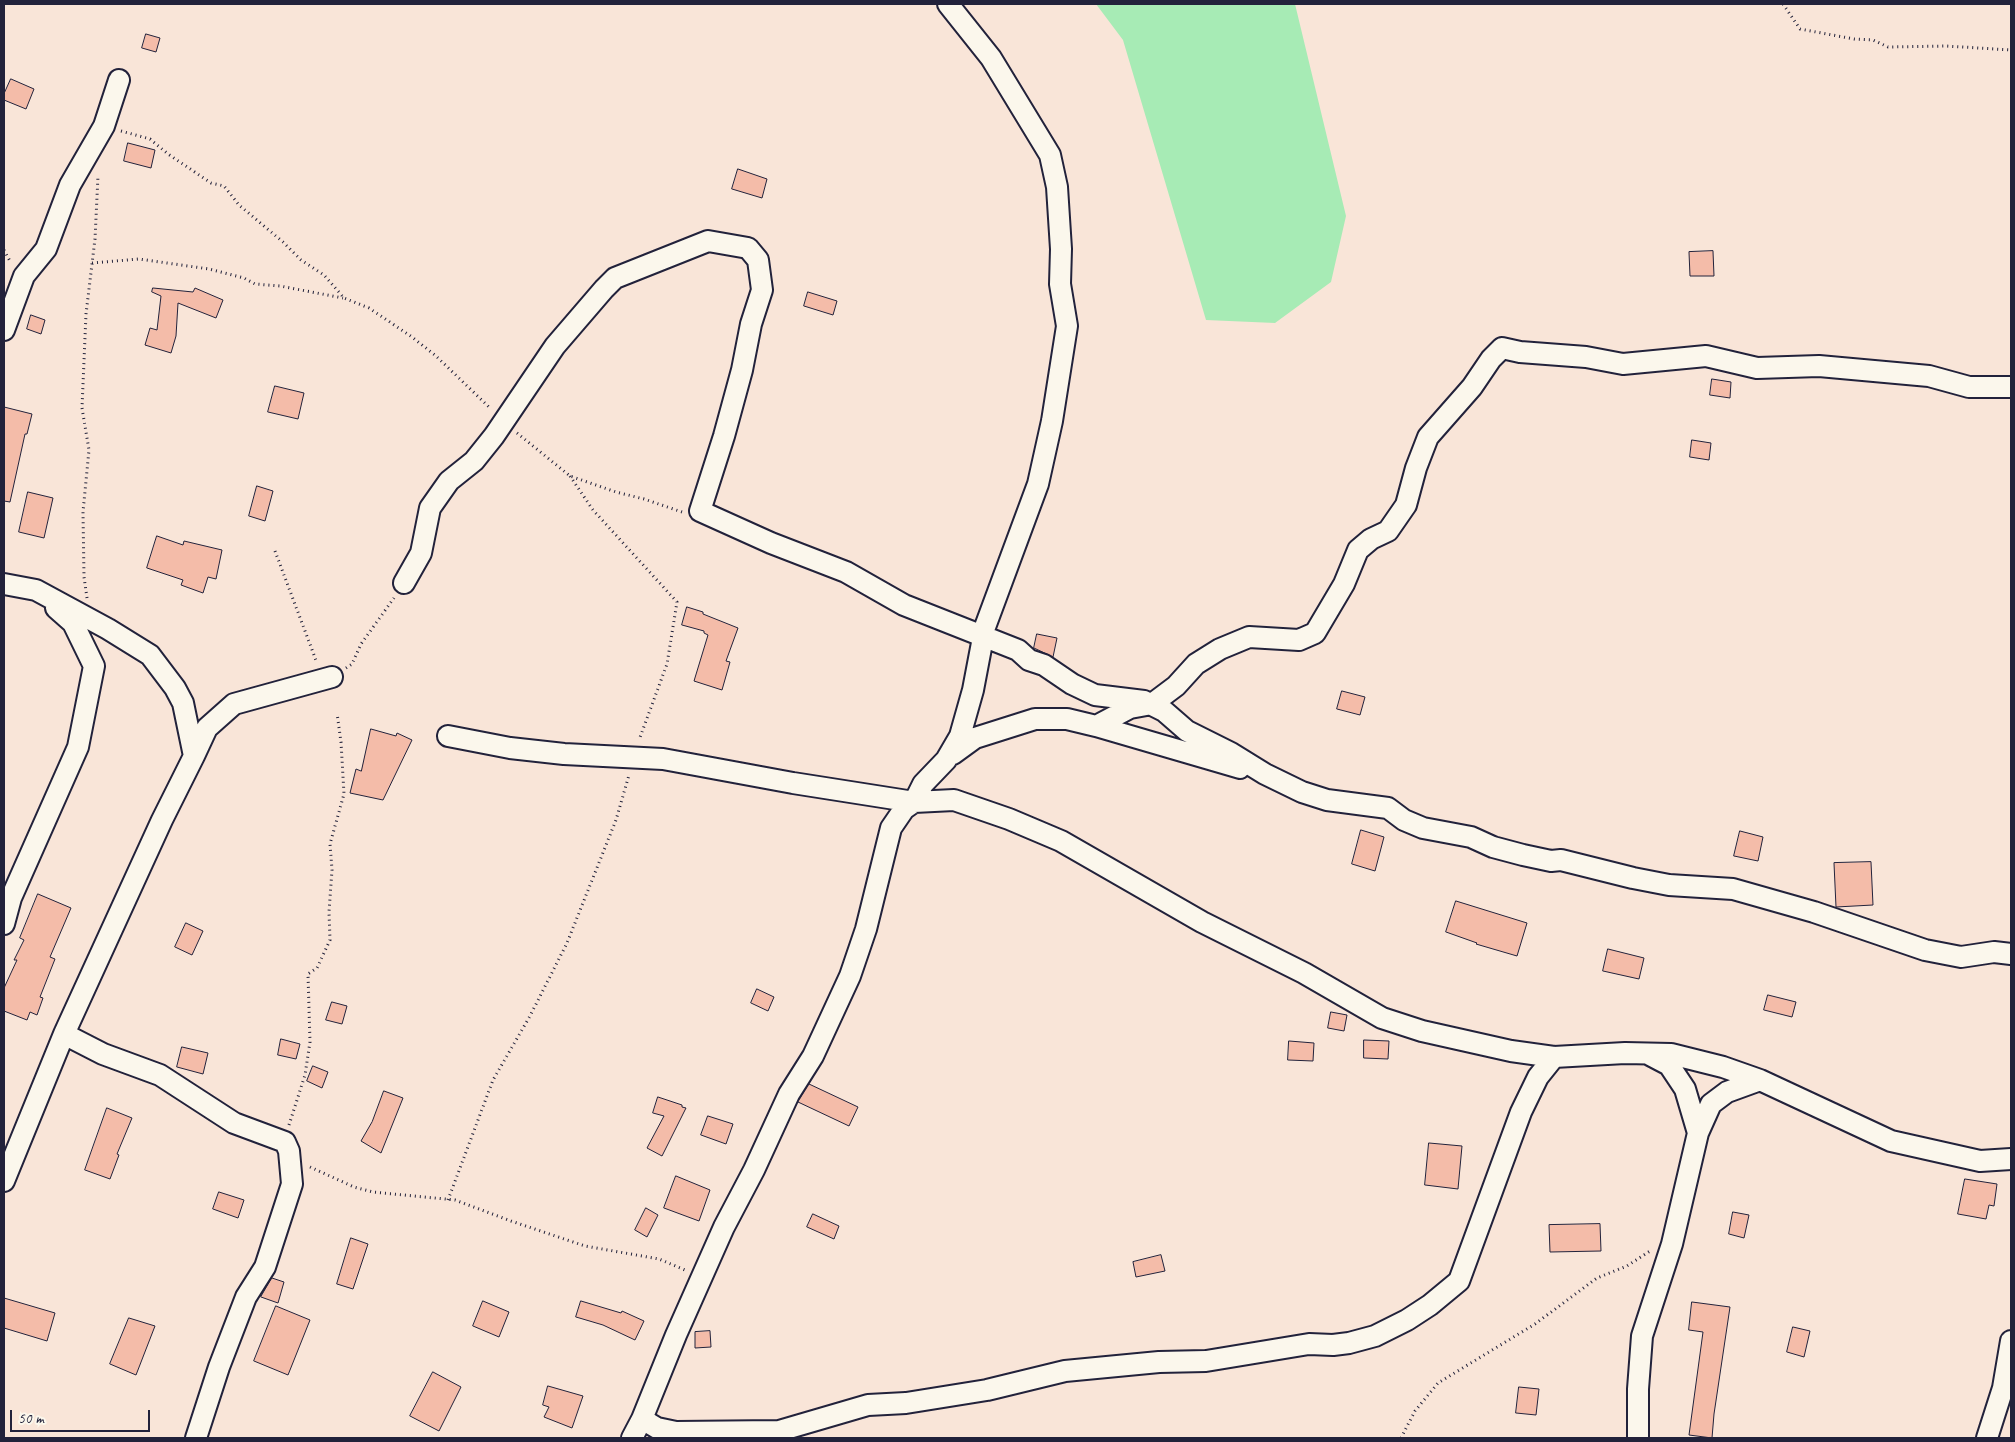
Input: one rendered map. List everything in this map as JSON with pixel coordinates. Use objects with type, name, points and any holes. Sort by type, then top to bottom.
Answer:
[{"type":"street","points":[[946,760],[960,736],[973,690],[983,636],[998,590],[1038,484],[1052,421],[1067,326],[1064,296],[1060,284],[1061,249],[1057,187],[1050,155],[991,58],[948,4]]},
{"type":"street","points":[[4,330],[24,276],[46,250],[70,184],[104,126],[119,80]]},
{"type":"street","points":[[404,583],[420,553],[430,508],[449,481],[474,460],[504,422],[555,346],[615,278],[708,241],[748,248],[758,260],[762,290],[751,324],[742,370],[724,436],[700,511],[771,543],[846,572],[904,605],[1018,650],[1029,660],[1044,665],[1072,684],[1095,695],[1144,701],[1152,704],[1164,711],[1186,731],[1302,792],[1328,800],[1388,808],[1404,820],[1423,828],[1472,837],[1493,847],[1523,855],[1551,861],[1561,860],[1669,885],[1733,889],[1814,912],[1925,950],[1961,957],[1994,952],[2011,954]]},
{"type":"street","points":[[1096,726],[1130,708],[1152,704],[1176,686],[1196,664],[1220,649],[1249,637],[1299,640],[1315,633],[1344,584],[1358,550],[1371,539],[1388,530],[1406,506],[1416,468],[1428,437],[1472,387],[1491,359],[1502,348],[1586,357],[1623,364],[1706,356],[1757,368],[1819,366],[1929,376],[1969,386],[2011,387]]},
{"type":"street","points":[[4,584],[36,590],[150,655],[170,681],[183,703],[194,756]]},
{"type":"street","points":[[4,592],[36,590],[73,623],[94,666],[78,747],[11,898],[4,924]]},
{"type":"street","points":[[4,1180],[64,1034],[162,820],[207,728],[234,704],[332,677]]},
{"type":"street","points":[[632,1438],[642,1419],[676,1334],[724,1227],[754,1170],[789,1094],[813,1056],[844,991],[866,929],[891,828],[904,809],[914,802],[923,784],[946,760],[975,738],[1034,718],[1067,719],[1096,726],[1265,774]]},
{"type":"street","points":[[448,736],[510,748],[564,754],[664,759],[793,783],[914,802],[954,800],[1009,818],[1061,841],[1202,922],[1304,973],[1382,1018],[1422,1031],[1511,1051],[1554,1057],[1647,1053],[1671,1054],[1723,1067],[1760,1080],[1891,1141],[1980,1161],[2011,1159]]},
{"type":"street","points":[[64,1034],[103,1054],[160,1075],[234,1123],[285,1142],[289,1151],[292,1184],[266,1267],[246,1297],[218,1367],[196,1438]]},
{"type":"street","points":[[1647,1053],[1670,1066],[1680,1081],[1690,1105],[1698,1133]]},
{"type":"street","points":[[642,1419],[657,1428],[676,1432],[779,1431],[868,1405],[906,1403],[987,1390],[1065,1370],[1159,1362],[1206,1361],[1309,1344],[1333,1345],[1349,1343],[1375,1336],[1415,1315],[1459,1281],[1521,1112],[1538,1077],[1554,1057]]},
{"type":"street","points":[[1638,1438],[1638,1389],[1642,1336],[1672,1244],[1698,1133],[1711,1104],[1727,1092],[1760,1080]]},
{"type":"street","points":[[1987,1438],[2003,1388],[2011,1341]]},
{"type":"path","points":[[1783,4],[1800,29],[1818,33],[1874,40],[1888,47],[1946,46],[2011,50]]},
{"type":"path","points":[[104,126],[150,139],[168,154],[211,183],[224,186],[239,205],[301,260],[324,275],[344,298]]},
{"type":"path","points":[[91,620],[84,577],[83,512],[89,450],[82,408],[86,314],[95,239],[98,170]]},
{"type":"path","points":[[92,264],[139,259],[191,266],[235,276],[255,284],[280,286],[344,298],[369,308],[427,349],[504,422],[570,476],[593,510],[677,602],[667,664],[633,756],[616,820],[568,943],[530,1016],[493,1080],[448,1200]]},
{"type":"path","points":[[570,476],[688,514],[695,514],[700,511]]},
{"type":"path","points":[[275,552],[320,671],[332,677],[352,664],[361,644],[404,583]]},
{"type":"path","points":[[337,713],[344,794],[330,844],[332,870],[329,912],[330,940],[317,968],[308,974],[310,1042],[304,1075],[285,1142],[299,1153],[311,1168],[354,1187],[373,1192],[455,1200],[585,1246],[659,1259],[702,1277]]},
{"type":"path","points":[[1402,1438],[1416,1410],[1438,1383],[1535,1324],[1597,1278],[1627,1266],[1663,1243],[1672,1244]]},
{"type":"green space","points":[[1096,4],[1295,4],[1346,216],[1331,282],[1275,323],[1206,320],[1123,40]]},
{"type":"building","points":[[146,34],[160,38],[156,52],[142,48]]},
{"type":"building","points":[[11,79],[34,89],[26,109],[4,100],[4,94]]},
{"type":"building","points":[[128,143],[155,150],[151,168],[124,161]]},
{"type":"building","points":[[738,169],[767,179],[762,198],[732,189]]},
{"type":"building","points":[[1713,251],[1714,276],[1690,276],[1689,252]]},
{"type":"building","points":[[153,288],[193,292],[195,288],[223,300],[216,318],[178,303],[176,336],[171,353],[145,345],[150,328],[157,330],[161,296],[152,292]]},
{"type":"building","points":[[808,292],[837,301],[833,315],[804,306]]},
{"type":"building","points":[[31,315],[45,320],[41,334],[27,329]]},
{"type":"building","points":[[1712,379],[1731,382],[1730,398],[1710,395]]},
{"type":"building","points":[[275,386],[304,393],[298,419],[268,412]]},
{"type":"building","points":[[4,407],[32,414],[27,434],[25,434],[10,502],[4,501]]},
{"type":"building","points":[[1692,440],[1711,443],[1709,460],[1690,457]]},
{"type":"building","points":[[257,486],[273,491],[265,521],[249,516]]},
{"type":"building","points":[[28,492],[53,498],[44,538],[19,532]]},
{"type":"building","points":[[157,536],[183,545],[184,541],[222,550],[216,579],[208,577],[203,593],[181,585],[183,580],[147,568]]},
{"type":"building","points":[[687,607],[738,628],[726,661],[730,662],[722,690],[694,681],[708,635],[704,631],[682,625]]},
{"type":"building","points":[[1037,634],[1057,638],[1053,657],[1034,648]]},
{"type":"building","points":[[1342,691],[1365,697],[1360,715],[1337,709]]},
{"type":"building","points":[[371,729],[396,736],[397,733],[412,740],[383,800],[350,793],[356,769],[361,771]]},
{"type":"building","points":[[1361,830],[1384,837],[1375,871],[1352,864]]},
{"type":"building","points":[[1740,831],[1763,837],[1758,861],[1734,856]]},
{"type":"building","points":[[1871,862],[1873,905],[1836,907],[1834,863]]},
{"type":"building","points":[[38,894],[71,908],[50,957],[55,959],[40,997],[43,998],[37,1015],[30,1012],[27,1020],[4,1011],[4,988],[17,960],[14,960],[24,940],[20,938]]},
{"type":"building","points":[[1456,901],[1527,923],[1517,956],[1476,944],[1446,932]]},
{"type":"building","points":[[186,923],[203,931],[192,955],[175,947]]},
{"type":"building","points":[[1608,949],[1644,958],[1639,979],[1603,971]]},
{"type":"building","points":[[757,989],[774,997],[768,1011],[751,1003]]},
{"type":"building","points":[[1768,995],[1796,1002],[1792,1017],[1764,1010]]},
{"type":"building","points":[[332,1002],[347,1006],[342,1024],[326,1020]]},
{"type":"building","points":[[1331,1012],[1347,1015],[1344,1031],[1328,1028]]},
{"type":"building","points":[[281,1039],[300,1044],[296,1059],[278,1055]]},
{"type":"building","points":[[1364,1040],[1389,1041],[1388,1059],[1364,1058]]},
{"type":"building","points":[[1289,1041],[1314,1043],[1313,1061],[1288,1060]]},
{"type":"building","points":[[182,1047],[208,1053],[203,1074],[177,1067]]},
{"type":"building","points":[[313,1066],[328,1072],[322,1088],[307,1081]]},
{"type":"building","points":[[809,1084],[858,1107],[849,1126],[798,1102]]},
{"type":"building","points":[[384,1091],[403,1098],[381,1153],[361,1141],[372,1122]]},
{"type":"building","points":[[658,1097],[686,1108],[662,1156],[647,1148],[664,1116],[653,1113]]},
{"type":"building","points":[[107,1108],[132,1118],[117,1154],[119,1155],[110,1179],[85,1170]]},
{"type":"building","points":[[708,1116],[733,1124],[726,1144],[701,1135]]},
{"type":"building","points":[[1429,1143],[1462,1146],[1458,1189],[1425,1185]]},
{"type":"building","points":[[676,1176],[710,1190],[699,1221],[664,1208]]},
{"type":"building","points":[[1965,1179],[1997,1184],[1994,1206],[1989,1205],[1986,1219],[1958,1214]]},
{"type":"building","points":[[219,1192],[244,1200],[238,1218],[213,1209]]},
{"type":"building","points":[[646,1208],[658,1215],[647,1237],[635,1230]]},
{"type":"building","points":[[1733,1212],[1749,1215],[1744,1238],[1729,1234]]},
{"type":"building","points":[[813,1214],[839,1226],[834,1239],[807,1227]]},
{"type":"building","points":[[1600,1224],[1601,1251],[1550,1252],[1549,1225]]},
{"type":"building","points":[[351,1238],[368,1244],[353,1289],[337,1284]]},
{"type":"building","points":[[1161,1255],[1165,1271],[1136,1277],[1133,1262]]},
{"type":"building","points":[[272,1278],[284,1282],[278,1303],[261,1297]]},
{"type":"building","points":[[4,1298],[55,1313],[47,1341],[4,1328]]},
{"type":"building","points":[[483,1301],[509,1312],[499,1337],[473,1326]]},
{"type":"building","points":[[581,1301],[621,1313],[622,1311],[644,1321],[635,1340],[603,1325],[576,1317]]},
{"type":"building","points":[[1692,1302],[1730,1307],[1712,1438],[1689,1435],[1703,1332],[1689,1330]]},
{"type":"building","points":[[276,1306],[310,1320],[288,1375],[254,1361]]},
{"type":"building","points":[[129,1318],[155,1326],[136,1375],[110,1364]]},
{"type":"building","points":[[1793,1327],[1810,1331],[1804,1357],[1787,1352]]},
{"type":"building","points":[[710,1331],[711,1347],[695,1348],[695,1332]]},
{"type":"building","points":[[433,1372],[461,1387],[439,1431],[410,1416]]},
{"type":"building","points":[[548,1386],[583,1396],[572,1428],[544,1417],[549,1407],[543,1405]]},
{"type":"building","points":[[1519,1387],[1539,1389],[1536,1415],[1516,1413]]}]
